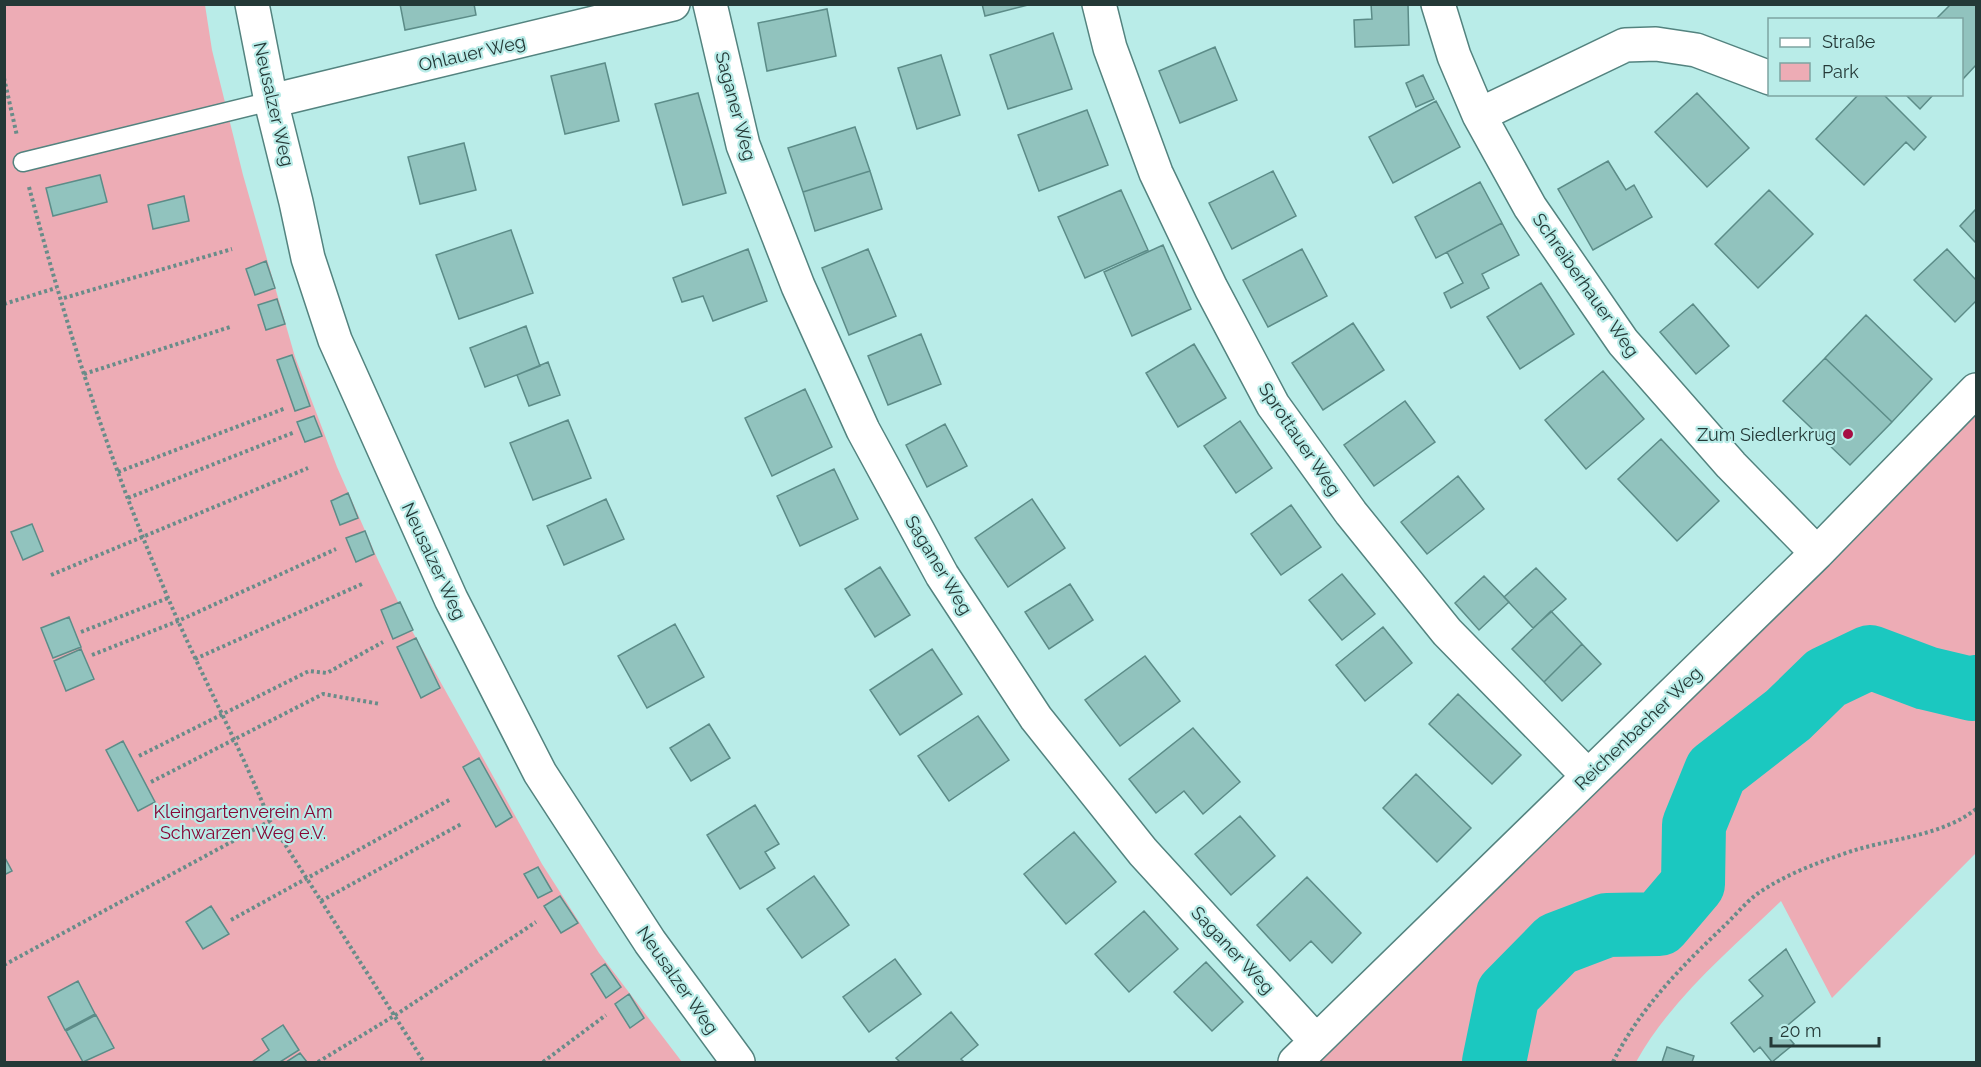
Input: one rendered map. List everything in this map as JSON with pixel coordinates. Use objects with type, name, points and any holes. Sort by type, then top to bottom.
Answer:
[{"type":"street","name":"Neusalzer Weg","points":[[252,4],[271,101],[308,258],[335,340],[451,599],[540,773],[650,942],[738,1062]]},
{"type":"street","name":"Ohlauer Weg","points":[[271,101],[673,4]]},
{"type":"street","name":"Saganer Weg","points":[[710,4],[743,145],[798,286],[863,430],[942,575],[1036,718],[1306,1052]]},
{"type":"street","name":"Sprottauer Weg","points":[[1099,4],[1110,48],[1156,173],[1211,288],[1273,405],[1351,513],[1447,632],[1588,776]]},
{"type":"street","name":"Schreiberhauer Weg","points":[[1438,4],[1454,56],[1479,114],[1530,207],[1623,342],[1731,465],[1816,553]]},
{"type":"street","points":[[1479,114],[1625,45],[1656,44],[1696,50],[1768,77]]},
{"type":"street","name":"Reichenbacher Weg","points":[[1306,1052],[1816,553],[1977,390]]},
{"type":"lane","points":[[23,162],[271,101]]},
{"type":"path","points":[[4,78],[56,288],[117,472],[168,598],[221,715],[255,783],[270,821],[424,1062]]},
{"type":"path","points":[[64,298],[232,249]]},
{"type":"path","points":[[4,304],[56,288]]},
{"type":"path","points":[[84,374],[230,327]]},
{"type":"path","points":[[117,472],[286,408]]},
{"type":"path","points":[[128,498],[295,432]]},
{"type":"path","points":[[51,575],[308,468]]},
{"type":"path","points":[[92,655],[178,621],[336,549]]},
{"type":"path","points":[[195,659],[362,584]]},
{"type":"path","points":[[81,632],[168,598]]},
{"type":"path","points":[[140,756],[309,671],[327,673],[384,642]]},
{"type":"path","points":[[151,782],[323,694],[380,704]]},
{"type":"path","points":[[231,920],[451,799]]},
{"type":"path","points":[[1613,1062],[1643,1011],[1674,975],[1757,895],[1806,867],[1855,850],[1921,834],[1966,817],[1977,809]]},
{"type":"path","points":[[4,965],[270,821]]},
{"type":"path","points":[[321,901],[463,823]]},
{"type":"path","points":[[318,1062],[394,1016],[536,922]]},
{"type":"path","points":[[543,1062],[606,1016]]},
{"type":"green space","name":"Kleingartenverein Am Schwarzen Weg e.V.","points":[[5,5],[205,5],[212,50],[243,175],[295,357],[337,467],[378,560],[411,629],[542,864],[599,953],[682,1062],[5,1062]]},
{"type":"green space","points":[[1976,405],[1976,853],[1832,998],[1781,901],[1702,977],[1666,1017],[1636,1062],[1318,1062]]},
{"type":"building","points":[[400,4],[474,4],[476,15],[405,30]]},
{"type":"building","points":[[982,4],[1032,4],[985,16]]},
{"type":"building","points":[[1371,4],[1408,4],[1409,45],[1355,47],[1354,20],[1372,19]]},
{"type":"building","points":[[1951,4],[1976,4],[1976,65],[1963,79],[1963,18],[1937,18]]},
{"type":"building","points":[[827,9],[836,56],[767,71],[758,23]]},
{"type":"building","points":[[1053,33],[1072,89],[1008,109],[990,55]]},
{"type":"building","points":[[1215,47],[1237,100],[1180,123],[1159,71]]},
{"type":"building","points":[[941,55],[960,115],[917,129],[898,68]]},
{"type":"building","points":[[605,63],[619,121],[565,134],[551,76]]},
{"type":"building","points":[[1423,75],[1434,99],[1416,107],[1406,83]]},
{"type":"building","points":[[698,93],[726,193],[683,205],[655,104]]},
{"type":"building","points":[[1697,93],[1749,148],[1707,187],[1655,132]]},
{"type":"building","points":[[1857,96],[1885,96],[1926,137],[1914,150],[1906,142],[1864,185],[1816,139]]},
{"type":"building","points":[[1907,96],[1932,96],[1920,109]]},
{"type":"building","points":[[1436,101],[1460,147],[1393,183],[1369,137]]},
{"type":"building","points":[[1087,110],[1108,165],[1039,191],[1018,135]]},
{"type":"building","points":[[855,127],[870,171],[803,192],[788,148]]},
{"type":"building","points":[[464,143],[476,190],[420,204],[408,157]]},
{"type":"building","points":[[1608,161],[1626,190],[1634,185],[1652,217],[1593,250],[1558,189]]},
{"type":"building","points":[[870,171],[882,209],[815,231],[803,192]]},
{"type":"building","points":[[1273,171],[1296,216],[1232,249],[1209,203]]},
{"type":"building","points":[[100,175],[107,202],[53,216],[46,188]]},
{"type":"building","points":[[1480,182],[1502,223],[1436,258],[1415,217]]},
{"type":"building","points":[[1121,190],[1148,250],[1085,278],[1058,217]]},
{"type":"building","points":[[1769,190],[1813,234],[1758,288],[1715,244]]},
{"type":"building","points":[[184,196],[189,221],[153,229],[148,205]]},
{"type":"building","points":[[1976,209],[1976,243],[1960,226]]},
{"type":"building","points":[[1502,223],[1519,255],[1482,274],[1489,288],[1451,308],[1444,293],[1463,283],[1447,252]]},
{"type":"building","points":[[511,230],[533,293],[459,319],[436,255]]},
{"type":"building","points":[[1163,245],[1191,309],[1132,336],[1104,272]]},
{"type":"building","points":[[748,249],[767,301],[713,321],[703,296],[682,302],[673,278]]},
{"type":"building","points":[[868,249],[896,316],[849,335],[822,268]]},
{"type":"building","points":[[1302,249],[1327,296],[1268,327],[1243,280]]},
{"type":"building","points":[[1947,249],[1976,280],[1976,301],[1955,322],[1914,280]]},
{"type":"building","points":[[266,261],[275,288],[255,295],[246,269]]},
{"type":"building","points":[[1541,283],[1574,334],[1520,369],[1487,317]]},
{"type":"building","points":[[277,299],[285,324],[266,330],[258,305]]},
{"type":"building","points":[[1693,304],[1729,346],[1696,374],[1660,332]]},
{"type":"building","points":[[1866,315],[1932,379],[1892,422],[1825,358]]},
{"type":"building","points":[[1353,323],[1384,370],[1323,410],[1292,363]]},
{"type":"building","points":[[526,326],[540,366],[485,387],[470,348]]},
{"type":"building","points":[[921,334],[941,384],[888,405],[868,356]]},
{"type":"building","points":[[1194,344],[1226,398],[1178,427],[1146,373]]},
{"type":"building","points":[[292,355],[310,406],[295,411],[277,360]]},
{"type":"building","points":[[1825,358],[1892,422],[1850,465],[1783,401]]},
{"type":"building","points":[[548,362],[560,395],[529,406],[517,375]]},
{"type":"building","points":[[1603,371],[1644,419],[1586,469],[1545,420]]},
{"type":"building","points":[[805,389],[832,447],[772,476],[745,418]]},
{"type":"building","points":[[1405,401],[1435,442],[1374,486],[1344,445]]},
{"type":"building","points":[[314,416],[322,436],[305,442],[297,422]]},
{"type":"building","points":[[568,420],[591,478],[533,500],[510,443]]},
{"type":"building","points":[[1240,421],[1272,468],[1236,493],[1204,446]]},
{"type":"building","points":[[945,424],[967,466],[927,487],[906,445]]},
{"type":"building","points":[[1661,439],[1719,501],[1677,541],[1618,479]]},
{"type":"building","points":[[834,469],[858,519],[800,546],[777,496]]},
{"type":"building","points":[[1458,476],[1484,509],[1427,554],[1401,522]]},
{"type":"building","points":[[348,493],[358,518],[340,525],[331,501]]},
{"type":"building","points":[[606,499],[624,539],[564,565],[547,526]]},
{"type":"building","points":[[1032,499],[1065,548],[1008,587],[975,538]]},
{"type":"building","points":[[1291,505],[1321,547],[1281,575],[1251,534]]},
{"type":"building","points":[[32,524],[43,551],[23,560],[11,532]]},
{"type":"building","points":[[365,531],[374,554],[356,562],[346,538]]},
{"type":"building","points":[[880,567],[910,615],[875,637],[845,589]]},
{"type":"building","points":[[1536,568],[1566,599],[1533,628],[1504,597]]},
{"type":"building","points":[[1342,574],[1375,614],[1342,640],[1309,600]]},
{"type":"building","points":[[1484,576],[1509,602],[1479,630],[1455,603]]},
{"type":"building","points":[[1070,584],[1093,620],[1049,649],[1025,612]]},
{"type":"building","points":[[400,602],[413,630],[393,639],[381,610]]},
{"type":"building","points":[[1551,611],[1582,644],[1544,682],[1512,649]]},
{"type":"building","points":[[69,617],[81,647],[53,658],[41,628]]},
{"type":"building","points":[[675,624],[704,677],[647,708],[618,656]]},
{"type":"building","points":[[1383,627],[1412,663],[1365,701],[1336,665]]},
{"type":"building","points":[[416,638],[440,688],[421,698],[397,647]]},
{"type":"building","points":[[1582,644],[1601,664],[1562,701],[1544,682]]},
{"type":"building","points":[[81,649],[94,679],[66,691],[54,661]]},
{"type":"building","points":[[932,649],[962,694],[900,735],[870,690]]},
{"type":"building","points":[[1145,656],[1180,701],[1120,746],[1085,700]]},
{"type":"building","points":[[1458,694],[1521,755],[1492,784],[1429,724]]},
{"type":"building","points":[[978,716],[1009,760],[949,801],[918,756]]},
{"type":"building","points":[[709,724],[730,758],[691,781],[670,748]]},
{"type":"building","points":[[1193,728],[1240,782],[1203,814],[1184,791],[1156,813],[1129,779]]},
{"type":"building","points":[[123,741],[155,802],[138,811],[106,750]]},
{"type":"building","points":[[479,758],[512,817],[496,827],[463,767]]},
{"type":"building","points":[[1416,774],[1471,828],[1437,862],[1383,808]]},
{"type":"building","points":[[755,805],[779,844],[765,852],[775,868],[740,889],[707,835]]},
{"type":"building","points":[[1240,816],[1275,856],[1231,895],[1195,854]]},
{"type":"building","points":[[1074,832],[1116,882],[1066,924],[1024,874]]},
{"type":"building","points":[[4,856],[12,871],[4,875]]},
{"type":"building","points":[[538,867],[552,891],[538,898],[524,874]]},
{"type":"building","points":[[814,876],[849,925],[802,958],[767,909]]},
{"type":"building","points":[[1307,877],[1361,933],[1332,963],[1311,941],[1290,961],[1257,925]]},
{"type":"building","points":[[560,896],[578,923],[561,933],[544,906]]},
{"type":"building","points":[[211,906],[229,934],[203,949],[186,922]]},
{"type":"building","points":[[1144,911],[1178,949],[1129,992],[1095,954]]},
{"type":"building","points":[[1786,949],[1815,1002],[1782,1030],[1794,1044],[1772,1062],[1760,1047],[1754,1052],[1731,1023],[1763,996],[1749,980]]},
{"type":"building","points":[[895,959],[921,994],[869,1032],[843,997]]},
{"type":"building","points":[[1206,962],[1243,1002],[1212,1031],[1174,992]]},
{"type":"building","points":[[605,964],[621,987],[606,998],[591,974]]},
{"type":"building","points":[[78,981],[95,1014],[65,1030],[48,997]]},
{"type":"building","points":[[629,994],[644,1018],[630,1028],[615,1004]]},
{"type":"building","points":[[951,1012],[978,1045],[961,1059],[964,1062],[900,1062],[896,1058]]},
{"type":"building","points":[[96,1015],[114,1048],[83,1062],[66,1031]]},
{"type":"building","points":[[283,1025],[299,1050],[280,1062],[252,1062],[269,1050],[262,1039]]},
{"type":"building","points":[[1667,1047],[1694,1056],[1692,1062],[1662,1062]]},
{"type":"building","points":[[300,1053],[307,1062],[286,1062]]},
{"type":"waterway","points":[[1494,1062],[1508,994],[1557,944],[1607,925],[1659,924],[1693,884],[1694,825],[1716,771],[1788,715],[1826,678],[1870,657],[1926,678],[1972,689],[1976,687]]},
{"type":"place","name":"Zum Siedlerkrug","points":[[1848,434]]}]
